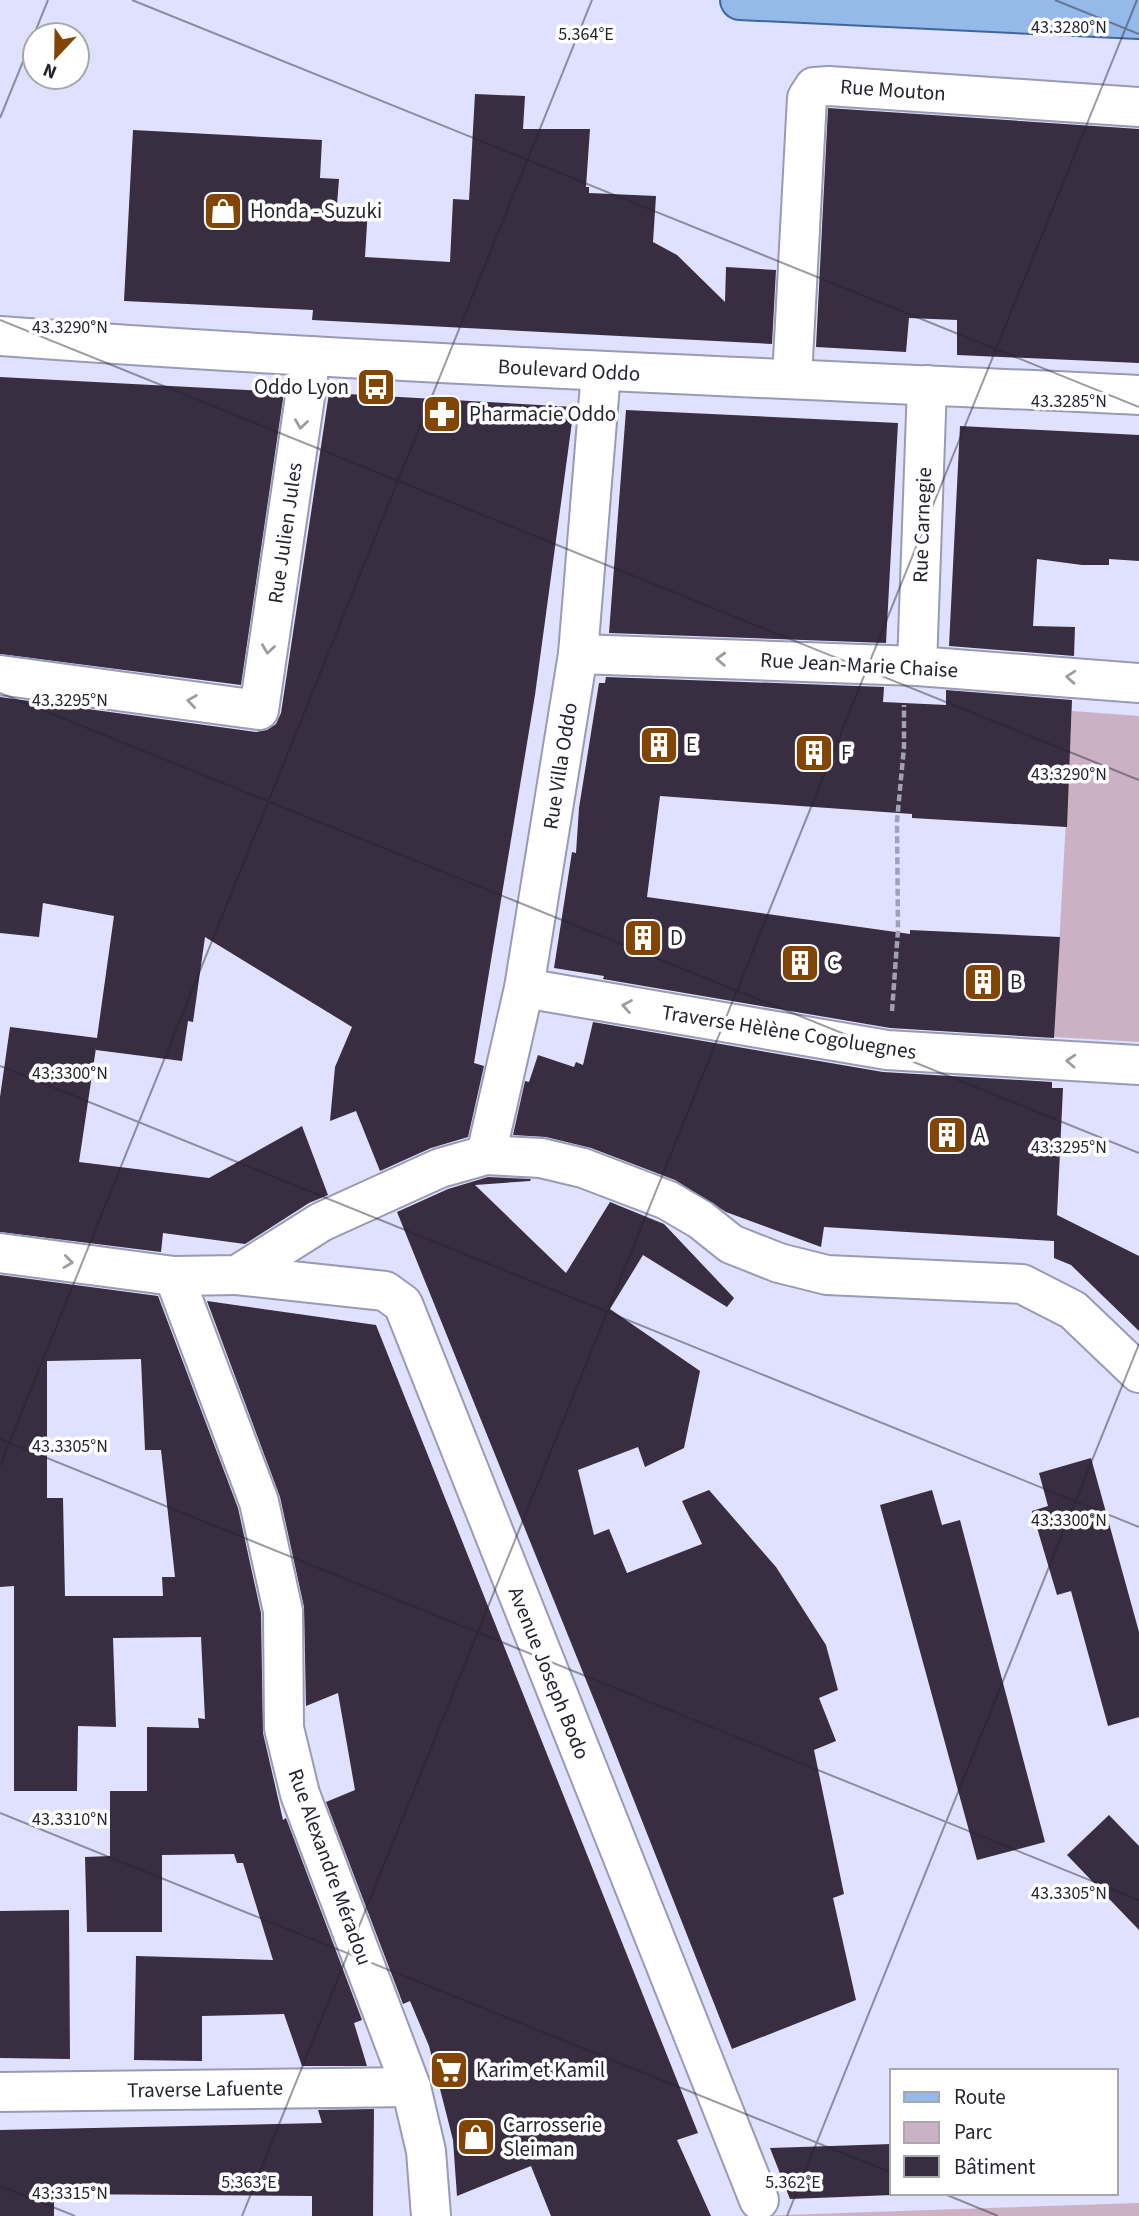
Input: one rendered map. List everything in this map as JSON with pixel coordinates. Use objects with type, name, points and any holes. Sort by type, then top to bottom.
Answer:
[{"type":"main road","points":[[740,0],[1139,19]]},
{"type":"street","name":"Rue Mouton","points":[[792,378],[807,98],[814,87],[1139,107]]},
{"type":"street","name":"Boulevard Oddo","points":[[0,336],[601,372],[792,378],[1139,395]]},
{"type":"street","name":"Rue Julien Jules","points":[[0,675],[259,710],[311,356]]},
{"type":"street","name":"Rue Villa Oddo","points":[[486,1155],[524,988],[578,654],[601,372]]},
{"type":"street","name":"Rue Carnegie","points":[[917,666],[927,385]]},
{"type":"street","name":"Rue Jean-Marie Chaise","points":[[578,654],[917,666],[1139,682]]},
{"type":"street","name":"Traverse Hèlène Cogoluegnes","points":[[524,988],[887,1050],[1139,1065]]},
{"type":"street","points":[[237,1275],[321,1222],[440,1168],[486,1155],[541,1158],[583,1168],[667,1200],[701,1220],[731,1244],[779,1263],[827,1275],[1022,1284],[1073,1310],[1139,1373]]},
{"type":"street","name":"Avenue Joseph Bodo","points":[[0,1253],[174,1276],[237,1275],[385,1291],[403,1304],[760,2200]]},
{"type":"street","name":"Rue Alexandre Méradou","points":[[174,1276],[258,1502],[283,1611],[284,1728],[300,1794],[411,2087],[426,2151],[430,2216]]},
{"type":"street","name":"Traverse Lafuente","points":[[0,2092],[411,2087]]},
{"type":"path","points":[[887,1050],[898,930],[897,821],[904,747],[904,702]]},
{"type":"green space","points":[[1072,711],[1139,716],[1139,1042],[1054,1037]]},
{"type":"green space","points":[[1139,2203],[1139,2216],[751,2216]]},
{"type":"building","points":[[475,94],[525,96],[523,129],[590,129],[586,187],[589,187],[589,193],[656,196],[653,242],[677,255],[725,302],[726,267],[776,270],[772,344],[312,320],[313,310],[124,301],[133,130],[322,140],[320,178],[339,179],[337,205],[368,208],[365,257],[450,262],[453,199],[469,200]]},
{"type":"building","points":[[828,108],[1139,129],[1139,363],[957,355],[957,320],[909,318],[906,352],[816,347]]},
{"type":"building","points":[[0,377],[284,392],[241,685],[0,654]]},
{"type":"building","points":[[329,393],[574,407],[535,695],[474,1063],[484,1066],[468,1137],[431,1148],[380,1171],[356,1111],[330,1121],[335,1067],[352,1027],[205,937],[193,1022],[188,1021],[182,1061],[96,1048],[79,1162],[209,1178],[302,1126],[328,1195],[309,1203],[245,1244],[163,1233],[161,1252],[0,1232],[0,1097],[10,1027],[97,1038],[114,916],[43,903],[39,937],[0,933],[0,697],[256,732],[267,730],[276,724],[281,713]]},
{"type":"building","points":[[626,410],[898,423],[886,643],[609,633]]},
{"type":"building","points":[[960,426],[1139,435],[1139,561],[1109,559],[1109,565],[1082,565],[1037,559],[1033,626],[1075,627],[1074,656],[949,646]]},
{"type":"building","points":[[606,677],[884,687],[883,702],[946,705],[946,690],[1072,700],[1067,827],[912,818],[912,814],[660,796],[647,897],[910,934],[910,930],[1060,937],[1054,1038],[890,1028],[603,979],[604,976],[554,968],[572,852],[576,853],[579,808],[599,683],[605,683]]},
{"type":"building","points":[[593,1022],[883,1072],[1052,1082],[1052,1088],[1063,1088],[1057,1215],[1139,1256],[1139,1331],[1071,1265],[1054,1258],[1054,1241],[824,1227],[821,1247],[726,1212],[675,1180],[591,1148],[546,1137],[513,1135],[525,1081],[529,1082],[538,1055],[574,1067],[576,1062],[583,1065]]},
{"type":"building","points":[[488,1177],[531,1179],[475,1185],[566,1273],[610,1202],[664,1224],[734,1298],[727,1307],[643,1255],[610,1309],[700,1371],[684,1448],[645,1467],[638,1447],[578,1470],[594,1535],[609,1529],[627,1573],[702,1544],[682,1501],[709,1490],[776,1567],[826,1645],[838,1690],[819,1698],[836,1741],[814,1750],[844,1894],[833,1898],[856,2000],[732,2049],[397,1212],[448,1189]]},
{"type":"building","points":[[0,1275],[158,1296],[238,1508],[261,1613],[263,1733],[283,1820],[286,1818],[362,2020],[354,2023],[367,2066],[302,2066],[284,2014],[202,2016],[202,2061],[134,2060],[136,1956],[273,1960],[243,1863],[237,1863],[234,1854],[162,1855],[162,1932],[87,1932],[85,1857],[110,1856],[110,1791],[147,1791],[147,1727],[199,1728],[198,1718],[205,1719],[201,1637],[113,1638],[116,1727],[78,1726],[77,1791],[14,1791],[14,1586],[0,1587]],"holes":[[[141,1359],[145,1450],[161,1450],[175,1577],[162,1577],[163,1596],[65,1596],[63,1498],[47,1498],[47,1361]]]},
{"type":"building","points":[[207,1301],[376,1325],[698,2133],[677,2140],[711,2216],[551,2216],[531,2166],[457,2196],[453,2140],[429,2046],[410,2001],[403,2004],[326,1802],[355,1790],[338,1693],[306,1706],[304,1607],[280,1497]]},
{"type":"building","points":[[1091,1458],[1139,1632],[1139,1717],[1108,1726],[1071,1591],[1057,1595],[1032,1511],[1048,1506],[1039,1473]]},
{"type":"building","points":[[932,1490],[942,1525],[960,1520],[1045,1842],[977,1860],[880,1505]]},
{"type":"building","points":[[1109,1815],[1139,1846],[1139,1930],[1067,1855]]},
{"type":"building","points":[[69,1910],[70,2059],[0,2058],[0,1911]]},
{"type":"building","points":[[374,2109],[373,2216],[312,2216],[312,2196],[54,2194],[54,2216],[0,2216],[0,2130],[322,2123],[318,2110]]},
{"type":"building","points":[[890,2144],[892,2195],[790,2199],[770,2148]]},
{"type":"place","name":"Honda - Suzuki","points":[[223,211]]},
{"type":"place","name":"Oddo Lyon","points":[[376,387]]},
{"type":"place","name":"Pharmacie Oddo","points":[[442,414]]},
{"type":"place","name":"E","points":[[659,745]]},
{"type":"place","name":"F","points":[[814,753]]},
{"type":"place","name":"D","points":[[643,938]]},
{"type":"place","name":"C","points":[[800,963]]},
{"type":"place","name":"B","points":[[983,982]]},
{"type":"place","name":"A","points":[[947,1135]]},
{"type":"place","name":"Karim et Kamil","points":[[449,2070]]},
{"type":"place","name":"Carrosserie Sleiman","points":[[476,2137]]}]
